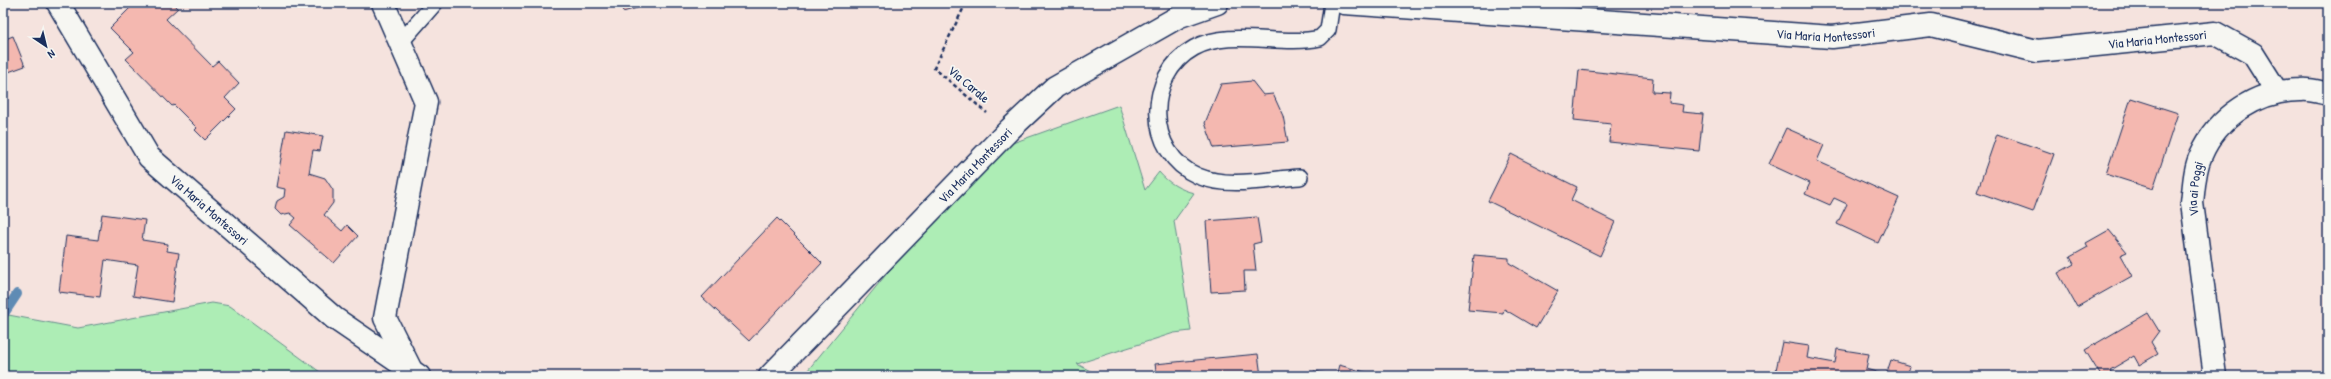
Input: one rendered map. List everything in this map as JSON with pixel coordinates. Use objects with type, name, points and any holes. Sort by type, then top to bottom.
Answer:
[{"type":"street","name":"Via Maria Montessori","points":[[58,3],[149,156],[334,318],[415,373]]},
{"type":"street","name":"Via Maria Montessori","points":[[383,3],[426,102],[385,318],[415,373]]},
{"type":"street","name":"Via Maria Montessori","points":[[770,376],[1010,129],[1055,87],[1180,16],[1217,3]]},
{"type":"street","name":"Via Maria Montessori","points":[[1344,3],[1832,37],[1931,25],[2037,51],[2215,33],[2253,54],[2277,92]]},
{"type":"street","name":"Via ai Poggi","points":[[2215,376],[2192,203],[2194,178],[2201,155],[2216,131],[2236,111],[2255,100],[2277,92],[2301,90],[2328,94]]},
{"type":"lane","points":[[400,43],[435,3]]},
{"type":"lane","points":[[1300,177],[1234,182],[1215,181],[1197,175],[1182,165],[1169,151],[1161,134],[1157,116],[1158,98],[1165,78],[1178,61],[1194,48],[1212,42],[1231,40],[1320,38],[1328,30],[1332,3]]},
{"type":"path","name":"Via Carale","points":[[966,3],[934,68],[985,111],[1010,129]]},
{"type":"green space","points":[[1119,105],[1145,190],[1159,172],[1166,180],[1175,186],[1194,193],[1174,221],[1191,331],[1174,333],[1077,364],[1100,376],[803,376],[916,238],[1007,145]]},
{"type":"green space","points":[[212,303],[230,306],[320,372],[320,376],[3,376],[3,314],[78,328]]},
{"type":"building","points":[[135,3],[173,3],[178,8],[166,19],[212,66],[218,61],[239,83],[225,98],[236,109],[205,140],[195,130],[197,128],[174,105],[172,106],[126,59],[134,52],[110,28]]},
{"type":"building","points":[[621,3],[654,3],[623,12]]},
{"type":"building","points":[[13,36],[25,66],[3,74],[3,40]]},
{"type":"building","points":[[1579,70],[1653,78],[1652,92],[1670,93],[1669,103],[1683,105],[1682,112],[1703,114],[1699,151],[1609,142],[1611,124],[1574,120]]},
{"type":"building","points":[[1252,81],[1263,95],[1273,94],[1283,116],[1288,142],[1214,148],[1205,123],[1221,84]]},
{"type":"building","points":[[2131,98],[2178,113],[2153,189],[2106,174]]},
{"type":"building","points":[[1786,128],[1824,145],[1817,161],[1899,198],[1878,243],[1837,224],[1847,204],[1834,198],[1830,205],[1805,194],[1810,183],[1769,164]]},
{"type":"building","points":[[286,130],[323,136],[320,151],[313,150],[309,173],[325,178],[333,190],[333,203],[324,215],[342,231],[347,225],[358,236],[334,263],[290,225],[296,218],[290,213],[281,215],[275,209],[277,201],[284,197],[285,189],[276,187]]},
{"type":"building","points":[[1997,134],[2054,154],[2033,212],[1977,192]]},
{"type":"building","points":[[1511,154],[1577,187],[1571,200],[1615,222],[1600,256],[1488,201]]},
{"type":"building","points":[[102,214],[145,220],[142,240],[168,244],[167,251],[179,253],[172,302],[133,296],[138,265],[105,260],[100,297],[59,292],[66,236],[98,240]]},
{"type":"building","points":[[1257,217],[1261,242],[1253,244],[1256,271],[1244,271],[1245,290],[1211,292],[1206,221]]},
{"type":"building","points":[[777,218],[822,263],[749,341],[702,297]]},
{"type":"building","points":[[2109,230],[2127,252],[2120,255],[2132,276],[2077,307],[2058,273],[2074,264],[2070,257],[2088,247],[2086,243]]},
{"type":"building","points":[[1474,255],[1509,258],[1509,263],[1558,291],[1536,328],[1504,309],[1503,313],[1468,310]]},
{"type":"building","points":[[2148,313],[2159,331],[2151,342],[2158,354],[2139,365],[2134,356],[2110,370],[2113,376],[2101,376],[2085,350]]},
{"type":"building","points":[[1782,342],[1809,346],[1807,358],[1835,363],[1837,349],[1869,354],[1866,369],[1886,375],[1891,360],[1910,366],[1907,376],[1785,376],[1786,372],[1776,370]]},
{"type":"building","points":[[1258,354],[1261,376],[1157,376],[1155,364]]},
{"type":"building","points":[[1339,365],[1380,376],[1336,376]]},
{"type":"building","points":[[1314,371],[1336,376],[1313,376]]},
{"type":"waterway","points":[[3,315],[17,294]]}]
